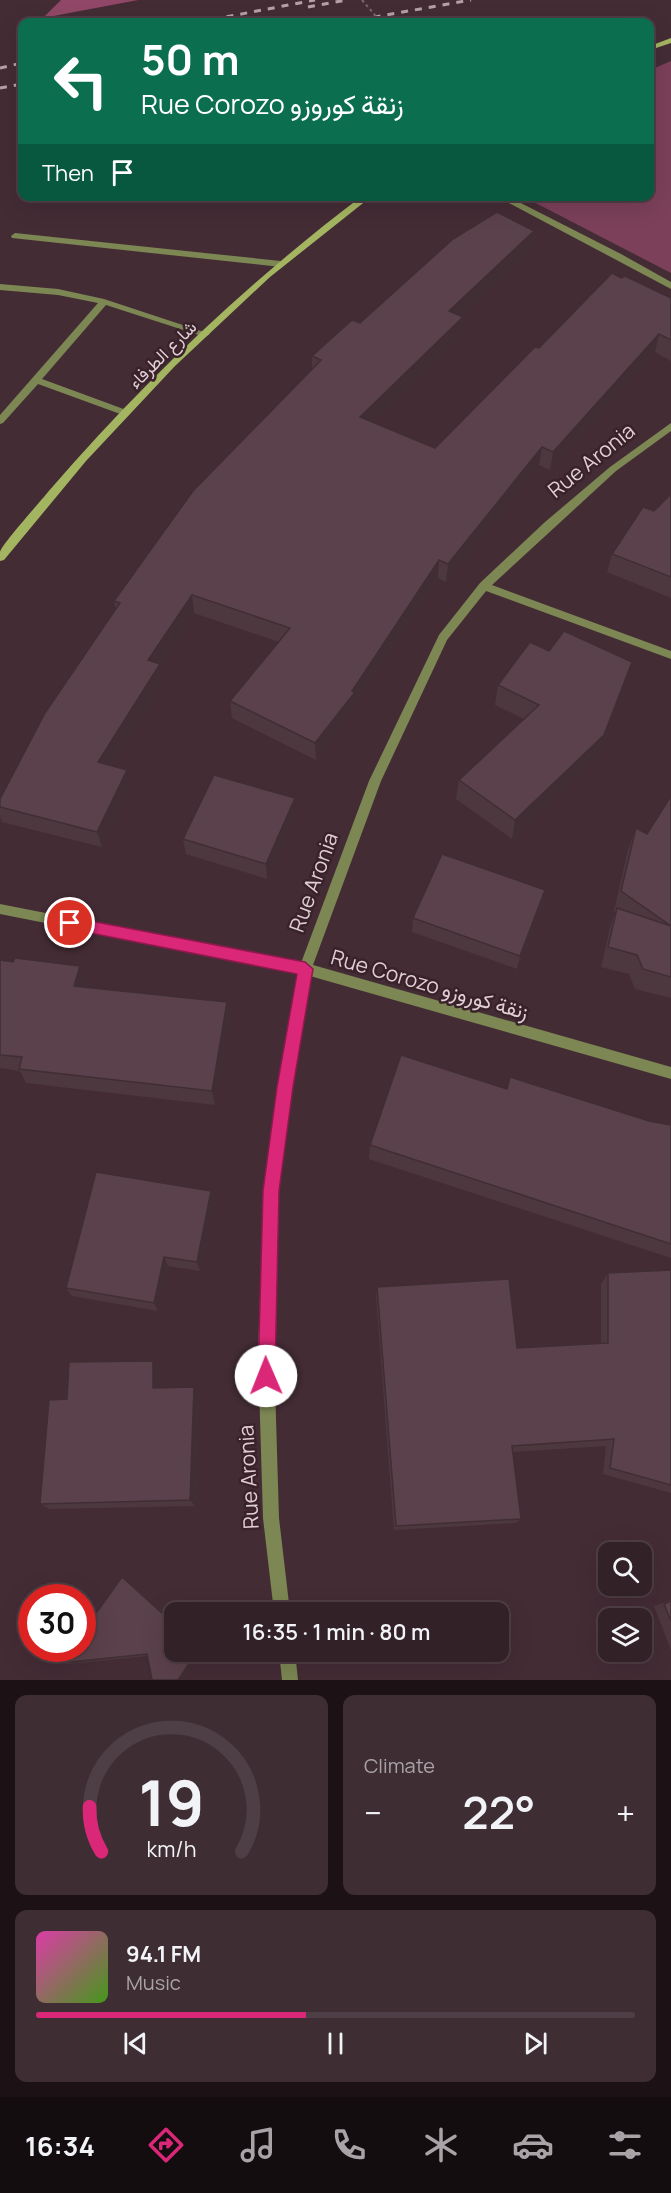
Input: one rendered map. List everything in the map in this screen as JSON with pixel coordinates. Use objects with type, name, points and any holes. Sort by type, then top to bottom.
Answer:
[{"type":"street","points":[[654,46],[671,40]]},
{"type":"street","name":"شارع الطرفاء","points":[[0,557],[53,491],[205,334],[281,264],[362,201]]},
{"type":"street","points":[[510,201],[618,256],[671,286]]},
{"type":"street","points":[[15,236],[281,264]]},
{"type":"street","points":[[0,287],[58,292],[104,302],[205,334]]},
{"type":"street","points":[[0,421],[104,302]]},
{"type":"street","points":[[36,380],[126,414]]},
{"type":"street","name":"Rue Aronia","points":[[281,1602],[271,1518],[266,1364],[271,1203],[285,1087],[305,969],[375,781],[443,638],[484,586],[613,469],[671,426]]},
{"type":"street","points":[[484,586],[671,655]]},
{"type":"street","name":"Rue Corozo زنقة كوروزو","points":[[0,909],[305,969],[671,1073]]},
{"type":"street","points":[[288,1662],[290,1680]]},
{"type":"path","points":[[363,0],[378,18]]},
{"type":"shaded area","points":[[61,0],[138,0],[43,18]]},
{"type":"shaded area","points":[[671,61],[671,273],[532,201],[654,201],[654,68]]},
{"type":"building","points":[[497,212],[534,231],[449,311],[463,317],[360,417],[435,448],[535,347],[539,348],[612,273],[621,278],[625,276],[671,298],[671,340],[659,334],[553,452],[542,447],[448,564],[439,560],[352,691],[355,692],[315,743],[230,701],[290,628],[192,595],[148,660],[160,664],[98,762],[127,770],[97,832],[0,807],[0,799],[45,713],[120,603],[114,601],[193,491],[321,360],[312,356],[352,320],[360,323],[453,239]]},
{"type":"building","points":[[671,494],[671,577],[612,554],[643,507],[654,511]]},
{"type":"building","points":[[564,631],[632,662],[604,735],[515,820],[459,780],[539,705],[498,685],[530,642],[549,651]]},
{"type":"building","points":[[214,775],[295,798],[266,864],[183,839]]},
{"type":"building","points":[[671,796],[671,926],[621,891],[636,828],[647,834]]},
{"type":"building","points":[[442,854],[545,890],[520,956],[413,918]]},
{"type":"building","points":[[617,908],[671,926],[671,977],[643,969],[637,955],[608,947]]},
{"type":"building","points":[[15,958],[80,966],[74,986],[227,1002],[212,1091],[19,1069],[22,1057],[0,1055],[0,960],[13,962]]},
{"type":"building","points":[[401,1055],[507,1089],[510,1077],[649,1121],[671,1125],[671,1244],[370,1145]]},
{"type":"building","points":[[96,1172],[211,1191],[197,1262],[164,1257],[154,1303],[66,1288]]},
{"type":"building","points":[[671,1270],[671,1485],[610,1468],[614,1439],[512,1446],[521,1519],[396,1526],[377,1287],[509,1279],[517,1348],[608,1343],[608,1273]]},
{"type":"building","points":[[153,1361],[153,1388],[194,1387],[190,1500],[40,1504],[49,1400],[67,1399],[69,1362]]},
{"type":"building","points":[[122,1577],[164,1615],[164,1662],[190,1662],[178,1680],[149,1680],[152,1679],[147,1654],[96,1659],[96,1613]]},
{"type":"building","points":[[671,1601],[671,1621],[664,1604]]},
{"type":"railway","points":[[220,18],[315,0]]},
{"type":"railway","points":[[308,7],[346,0]]},
{"type":"railway","points":[[369,18],[471,0]]},
{"type":"railway","points":[[0,68],[18,64]]},
{"type":"railway","points":[[0,88],[18,85]]},
{"type":"route","points":[[70,923],[305,969],[285,1087],[271,1191],[266,1376]]}]
